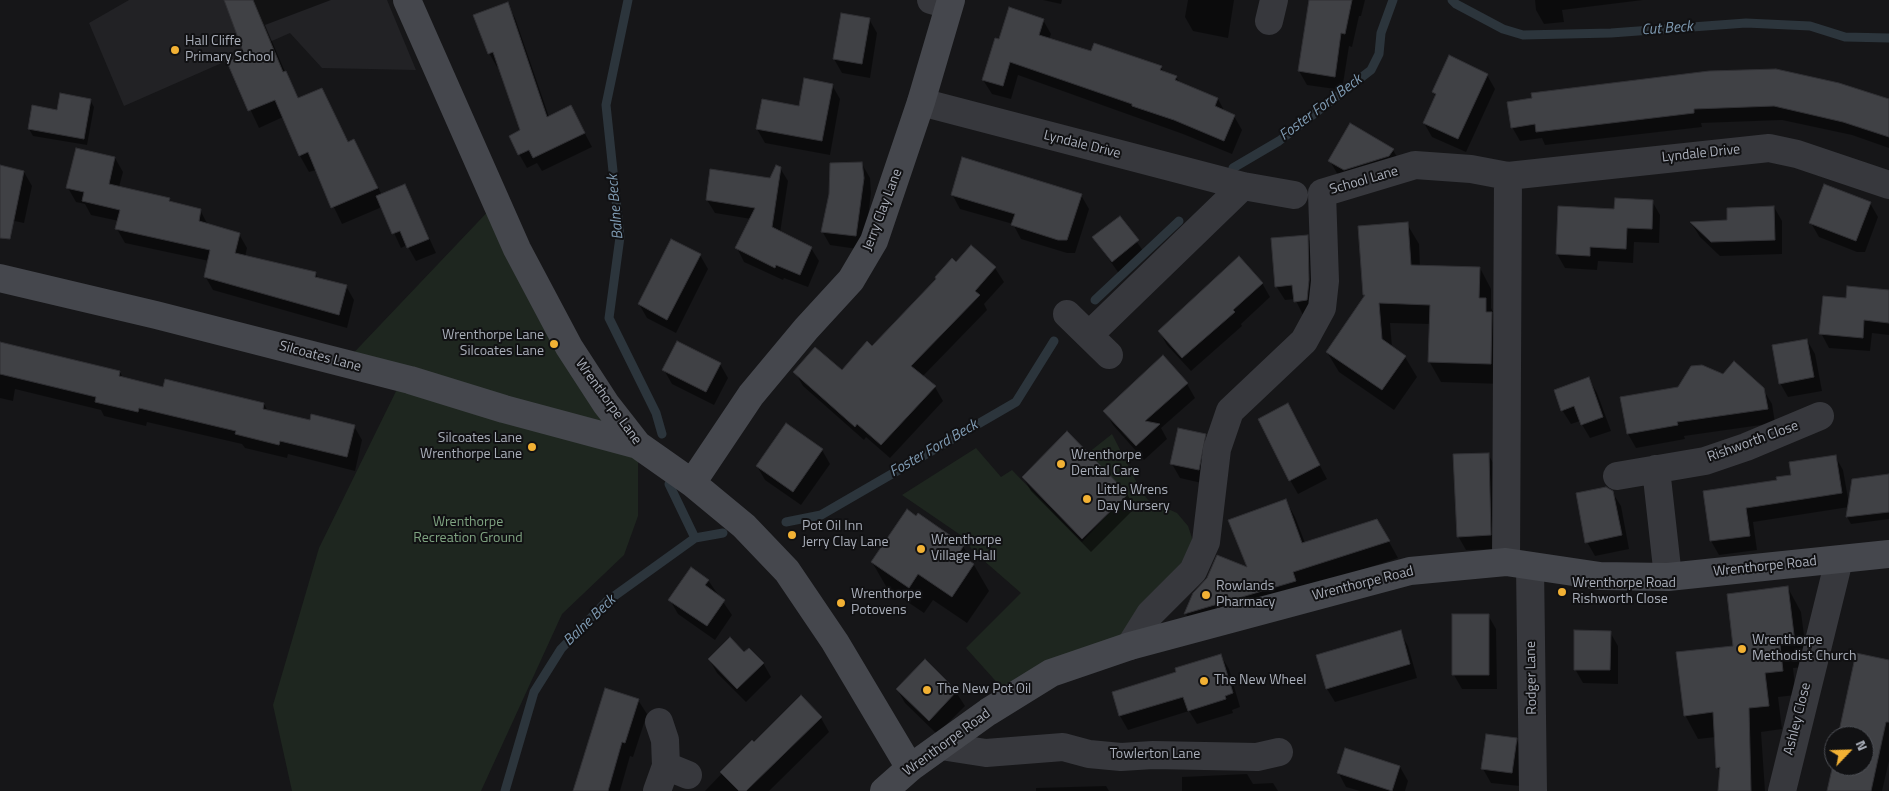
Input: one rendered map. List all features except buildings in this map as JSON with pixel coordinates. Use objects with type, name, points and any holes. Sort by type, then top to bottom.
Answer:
[{"type":"street","name":"Wrenthorpe Lane","points":[[406,0],[517,249],[569,346],[606,404],[638,445],[692,483],[744,526],[788,571],[835,642],[910,768]]},
{"type":"street","name":"Jerry Clay Lane","points":[[692,483],[751,396],[806,328],[851,280],[874,241],[921,102],[944,2]]},
{"type":"street","name":"Lyndale Drive","points":[[921,102],[1243,186],[1294,196]]},
{"type":"street","name":"Lyndale Drive","points":[[1508,176],[1769,148],[1805,157],[1889,185]]},
{"type":"street","name":"School Lane","points":[[1130,646],[1150,614],[1193,571],[1206,542],[1217,449],[1230,411],[1304,341],[1322,308],[1325,281],[1322,193],[1415,165],[1471,169],[1508,176]]},
{"type":"street","points":[[1508,176],[1518,564]]},
{"type":"street","points":[[1089,335],[1243,186]]},
{"type":"street","name":"Silcoates Lane","points":[[0,278],[156,315],[410,380],[504,409],[638,445]]},
{"type":"street","points":[[1067,314],[1108,355]]},
{"type":"street","name":"Rishworth Close","points":[[1617,476],[1705,461],[1738,450],[1820,416]]},
{"type":"street","points":[[1656,469],[1668,577]]},
{"type":"street","name":"Wrenthorpe Road","points":[[884,791],[910,768],[988,712],[1051,674],[1130,646],[1410,571],[1518,564],[1600,576],[1668,577],[1889,554]]},
{"type":"street","name":"Ashley Close","points":[[1782,791],[1839,560]]},
{"type":"street","name":"Rodger Lane","points":[[1518,564],[1533,791]]},
{"type":"street","points":[[657,791],[677,770],[658,722]]},
{"type":"street","name":"Towlerton Lane","points":[[941,746],[986,753],[1063,747],[1089,754],[1121,758],[1153,755],[1257,757],[1279,752]]},
{"type":"shaded area","name":"Hall Cliffe Primary School","points":[[129,0],[387,0],[416,70],[322,68],[290,33],[124,106],[89,23]]},
{"type":"green space","name":"Wrenthorpe Recreation Ground","points":[[496,203],[638,445],[638,516],[624,555],[562,614],[481,791],[292,791],[273,705],[319,548],[402,379],[344,363]]},
{"type":"green space","points":[[1112,434],[1140,489],[1148,500],[1177,513],[1188,526],[1194,544],[1130,646],[1011,698],[966,648],[1021,593],[974,552],[962,536],[902,495],[976,448],[1001,477],[1012,470],[1082,542],[1127,494],[1088,453]]},
{"type":"waterway","name":"Balne Beck","points":[[628,0],[606,105],[620,237],[609,318],[656,413],[662,434]]},
{"type":"waterway","name":"Foster Ford Beck","points":[[1233,168],[1279,141],[1371,70],[1379,54],[1381,33],[1393,0]]},
{"type":"waterway","name":"Cut Beck","points":[[1452,0],[1503,29],[1523,35],[1611,33],[1746,23],[1810,26],[1845,37],[1889,38]]},
{"type":"waterway","name":"Foster Ford Beck","points":[[1095,300],[1179,221]]},
{"type":"waterway","name":"Foster Ford Beck","points":[[786,522],[821,515],[1016,402],[1054,341]]},
{"type":"waterway","name":"Balne Beck","points":[[669,484],[695,538]]},
{"type":"waterway","name":"Balne Beck","points":[[505,791],[534,692],[561,649],[606,602],[695,538],[723,533]]},
{"type":"place","name":"Hall Cliffe Primary School","points":[[175,50]]},
{"type":"place","name":"Wrenthorpe Lane Silcoates Lane","points":[[554,344]]},
{"type":"place","name":"Silcoates Lane Wrenthorpe Lane","points":[[532,447]]},
{"type":"place","name":"Wrenthorpe Dental Care","points":[[1061,464]]},
{"type":"place","name":"Little Wrens Day Nursery","points":[[1087,499]]},
{"type":"place","name":"Pot Oil Inn Jerry Clay Lane","points":[[792,535]]},
{"type":"place","name":"Wrenthorpe Village Hall","points":[[921,549]]},
{"type":"place","name":"Wrenthorpe Road Rishworth Close","points":[[1562,592]]},
{"type":"place","name":"Rowlands Pharmacy","points":[[1206,595]]},
{"type":"place","name":"Wrenthorpe Potovens","points":[[841,603]]},
{"type":"place","name":"Wrenthorpe Methodist Church","points":[[1742,649]]},
{"type":"place","name":"The New Wheel","points":[[1204,681]]},
{"type":"place","name":"The New Pot Oil","points":[[927,690]]}]
